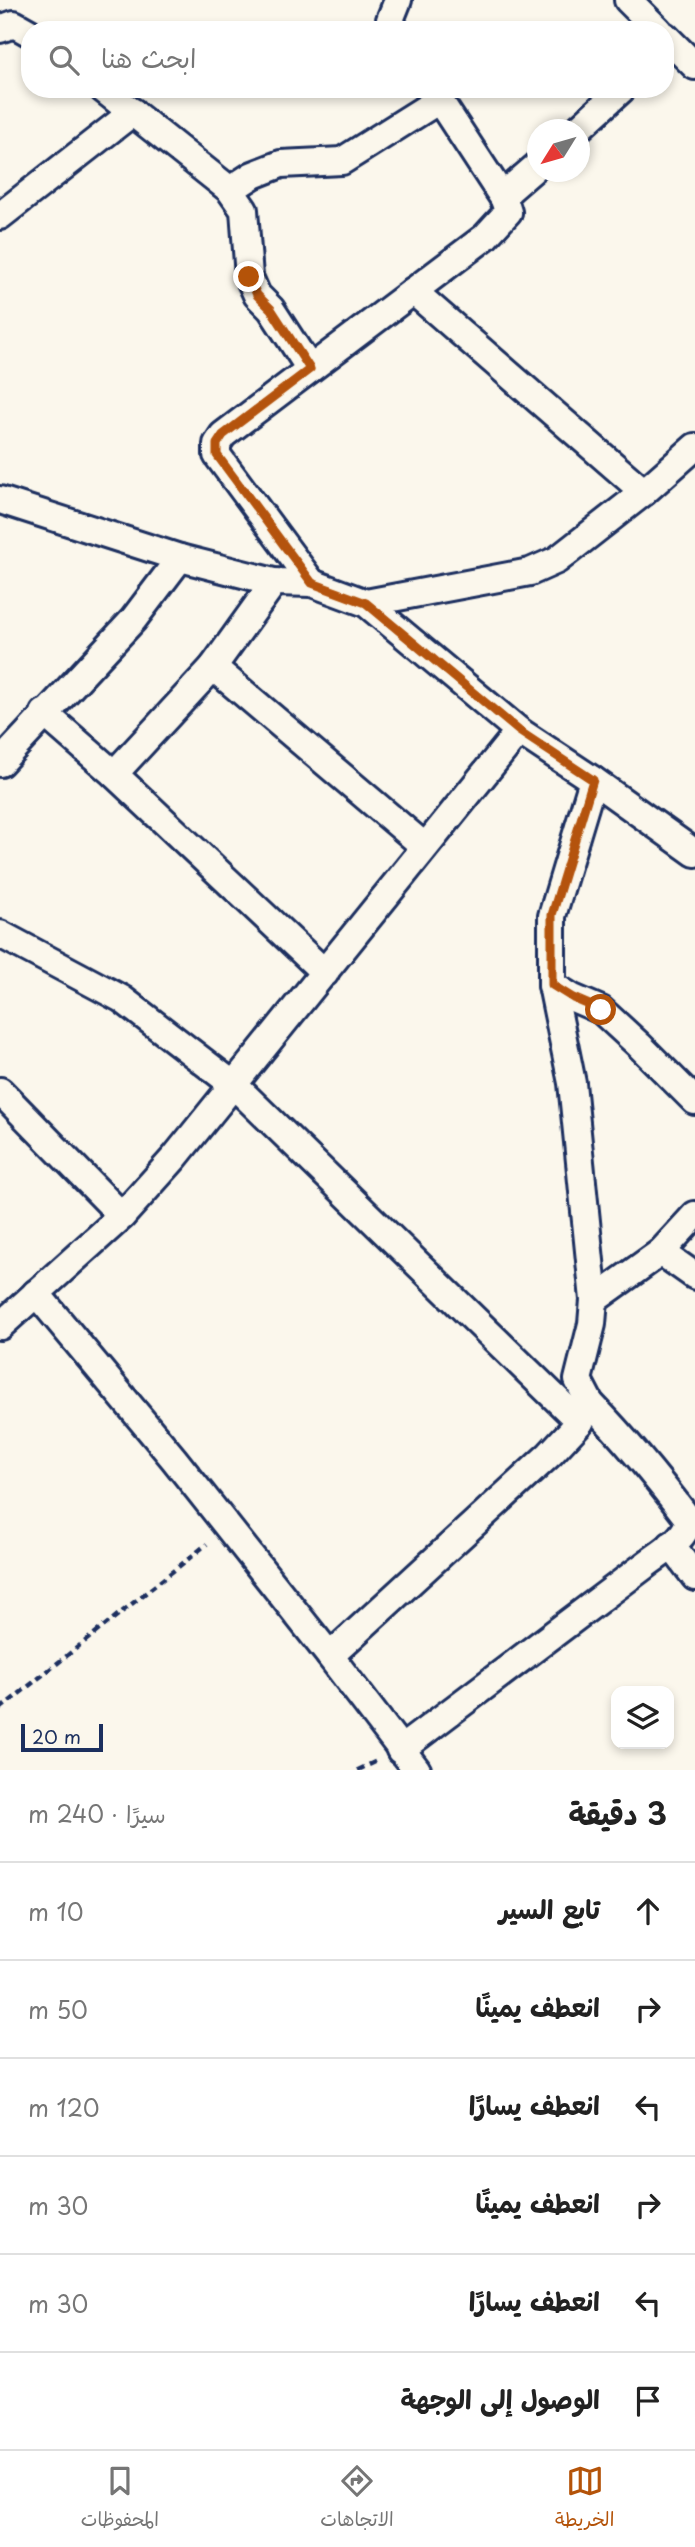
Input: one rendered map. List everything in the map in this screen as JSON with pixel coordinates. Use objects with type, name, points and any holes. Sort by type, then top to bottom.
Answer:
[{"type":"street","points":[[628,0],[647,21]]},
{"type":"street","points":[[390,21],[395,1]]},
{"type":"street","points":[[674,48],[695,66]]},
{"type":"street","points":[[115,98],[230,190],[244,210],[249,277],[257,295],[271,309],[310,369]]},
{"type":"street","points":[[230,190],[253,175],[281,164],[342,161],[431,98]]},
{"type":"street","points":[[312,583],[217,455],[217,444],[223,435],[485,237],[508,212],[504,199],[437,98]]},
{"type":"street","points":[[589,119],[612,98]]},
{"type":"street","points":[[0,216],[133,112]]},
{"type":"street","points":[[504,199],[508,191],[527,174]]},
{"type":"street","points":[[413,291],[644,492]]},
{"type":"street","points":[[366,603],[539,568],[557,561],[644,492],[695,447]]},
{"type":"street","points":[[0,500],[180,558],[274,582],[312,583],[366,603],[519,731],[695,853]]},
{"type":"street","points":[[0,763],[133,620],[180,558]]},
{"type":"street","points":[[114,774],[213,667],[274,582]]},
{"type":"street","points":[[213,667],[424,846]]},
{"type":"street","points":[[44,713],[114,774],[325,973]]},
{"type":"street","points":[[0,1326],[122,1216],[235,1086],[424,846],[519,731]]},
{"type":"street","points":[[585,1413],[578,1380],[592,1324],[594,1300],[572,1083],[552,985],[552,915],[593,780]]},
{"type":"street","points":[[0,934],[122,999],[235,1086],[585,1413],[620,1433],[689,1520],[687,1529],[671,1545],[400,1750]]},
{"type":"street","points":[[552,985],[601,1010],[695,1101]]},
{"type":"street","points":[[0,1091],[122,1216]]},
{"type":"street","points":[[594,1300],[661,1252],[695,1215]]},
{"type":"street","points":[[661,1252],[695,1276]]},
{"type":"street","points":[[36,1293],[228,1528],[417,1770]]},
{"type":"street","points":[[330,1656],[550,1454],[585,1413]]},
{"type":"street","points":[[671,1545],[695,1577]]},
{"type":"path","points":[[0,1709],[228,1528]]},
{"type":"route","points":[[249,277],[257,295],[271,309],[310,369],[223,435],[217,444],[217,455],[312,583],[366,603],[519,731],[593,780],[552,915],[552,985],[601,1010]]}]
